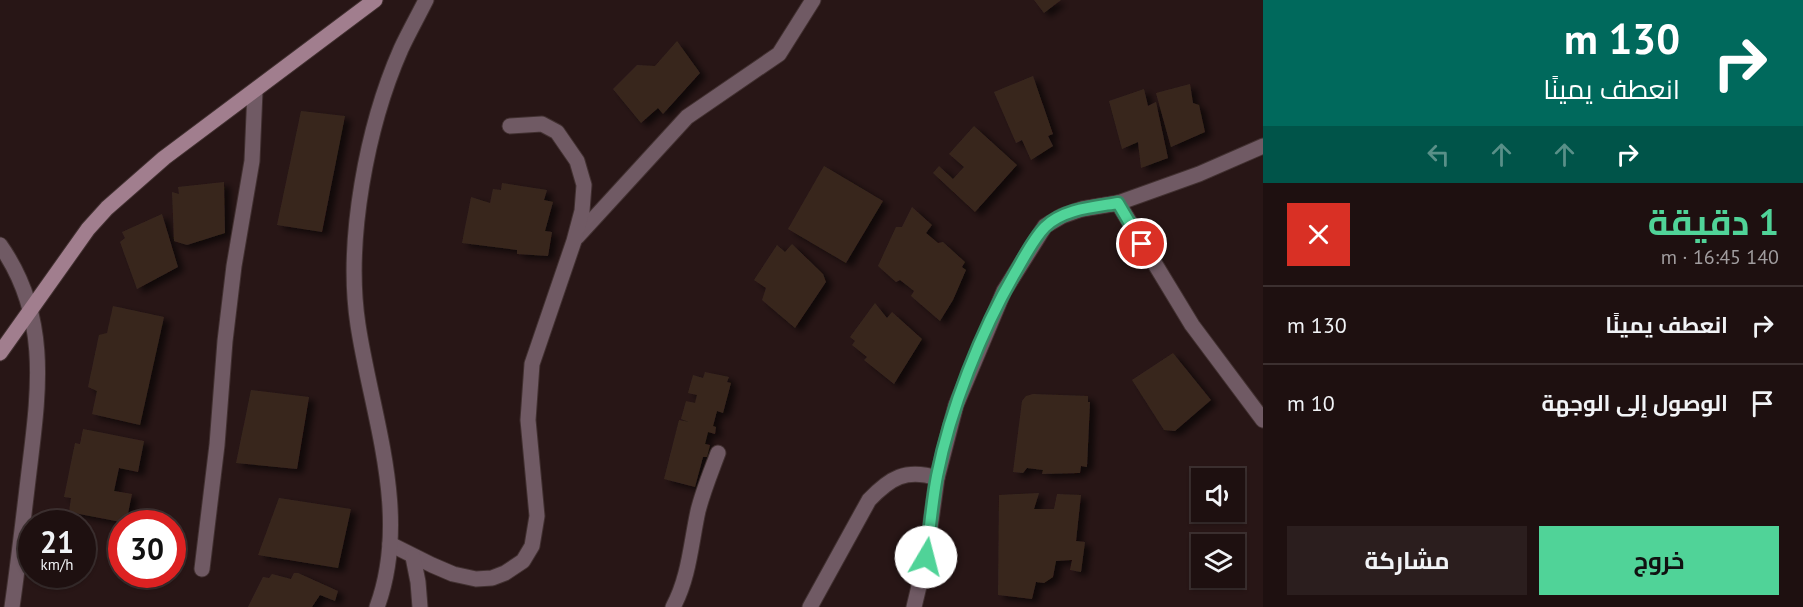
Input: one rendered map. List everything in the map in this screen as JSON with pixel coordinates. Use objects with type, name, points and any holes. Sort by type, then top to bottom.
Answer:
[{"type":"street","points":[[0,353],[88,229],[106,208],[164,158],[375,0]]},
{"type":"street","points":[[377,607],[386,573],[390,544],[389,497],[385,452],[358,322],[355,249],[358,210],[374,128],[401,49],[426,0]]},
{"type":"street","points":[[574,241],[687,117],[779,54],[813,0]]},
{"type":"street","points":[[202,569],[217,445],[232,277],[252,161],[255,91]]},
{"type":"street","points":[[390,544],[413,557],[453,574],[476,579],[492,578],[505,573],[523,561],[532,546],[537,516],[528,420],[532,364],[574,241],[582,211],[584,185],[577,161],[557,132],[542,124],[510,126]]},
{"type":"street","points":[[914,607],[926,557],[936,478],[956,405],[1004,291],[1045,226],[1062,216],[1082,209],[1118,203],[1198,174],[1263,146]]},
{"type":"street","points":[[1118,203],[1192,325],[1263,420]]},
{"type":"street","points":[[0,245],[32,311],[39,387],[12,607]]},
{"type":"street","points":[[673,607],[689,561],[698,509],[718,453]]},
{"type":"street","points":[[810,607],[869,500],[882,486],[908,474],[922,473],[936,478]]},
{"type":"street","points":[[413,557],[420,607]]},
{"type":"building","points":[[1034,0],[1061,0],[1044,13]]},
{"type":"building","points":[[677,41],[700,73],[663,114],[658,108],[641,123],[613,89],[637,65],[655,66]]},
{"type":"building","points":[[1033,76],[1053,134],[1048,136],[1053,146],[1031,160],[1022,140],[1016,143],[994,92]]},
{"type":"building","points":[[1190,84],[1193,103],[1199,105],[1205,132],[1171,147],[1156,93]]},
{"type":"building","points":[[1144,89],[1148,106],[1156,102],[1168,158],[1141,168],[1138,142],[1122,149],[1109,101]]},
{"type":"building","points":[[301,111],[345,116],[322,232],[277,225]]},
{"type":"building","points":[[974,126],[1017,165],[975,212],[933,173],[939,166],[953,179],[964,167],[949,154]]},
{"type":"building","points":[[824,166],[883,201],[846,263],[788,229]]},
{"type":"building","points":[[224,182],[225,233],[187,245],[174,241],[172,192],[179,194],[178,187]]},
{"type":"building","points":[[502,183],[547,190],[544,200],[553,202],[545,231],[552,232],[548,256],[517,254],[517,250],[462,243],[471,197],[490,203],[493,189],[501,190]]},
{"type":"building","points":[[912,207],[932,225],[926,233],[938,243],[943,242],[965,262],[962,267],[966,270],[953,300],[940,321],[911,296],[914,291],[900,280],[896,282],[878,266],[896,227],[902,227]]},
{"type":"building","points":[[162,214],[178,267],[137,289],[120,242],[125,238],[122,232]]},
{"type":"building","points":[[792,244],[823,274],[826,282],[795,328],[762,300],[766,288],[754,280],[777,245],[785,252]]},
{"type":"building","points":[[875,303],[887,318],[892,312],[922,339],[894,384],[864,360],[867,357],[852,345],[855,341],[850,337]]},
{"type":"building","points":[[113,306],[164,317],[140,425],[92,414],[97,391],[88,387],[99,335],[107,333]]},
{"type":"building","points":[[1173,353],[1211,400],[1175,431],[1164,430],[1132,380]]},
{"type":"building","points":[[705,372],[729,377],[727,382],[731,383],[723,413],[717,411],[713,426],[716,427],[715,434],[708,432],[705,444],[710,445],[707,457],[703,457],[695,487],[664,479],[679,420],[689,422],[681,419],[686,401],[695,403],[697,395],[688,393],[693,375],[703,378]]},
{"type":"building","points":[[251,390],[309,397],[297,469],[236,463]]},
{"type":"building","points":[[1033,394],[1088,396],[1088,402],[1090,402],[1087,467],[1081,466],[1080,473],[1042,474],[1043,470],[1027,468],[1023,473],[1013,472],[1022,401],[1026,396]]},
{"type":"building","points":[[83,429],[144,441],[138,472],[119,468],[114,491],[132,494],[129,510],[108,510],[108,520],[96,517],[96,510],[69,510],[71,498],[64,497],[75,443],[80,444]]},
{"type":"building","points":[[1039,493],[1034,509],[1054,509],[1057,494],[1081,495],[1076,541],[1085,542],[1081,572],[1070,570],[1072,560],[1056,561],[1053,577],[1044,583],[1036,582],[1032,599],[998,595],[999,495]]},
{"type":"building","points":[[279,498],[351,509],[338,568],[258,555]]},
{"type":"building","points":[[294,573],[338,591],[335,601],[320,595],[312,607],[248,607],[263,577],[269,578],[272,574],[291,579]]},
{"type":"route","points":[[926,557],[936,478],[956,405],[1004,291],[1045,226],[1062,216],[1082,209],[1118,203],[1142,244]]}]
